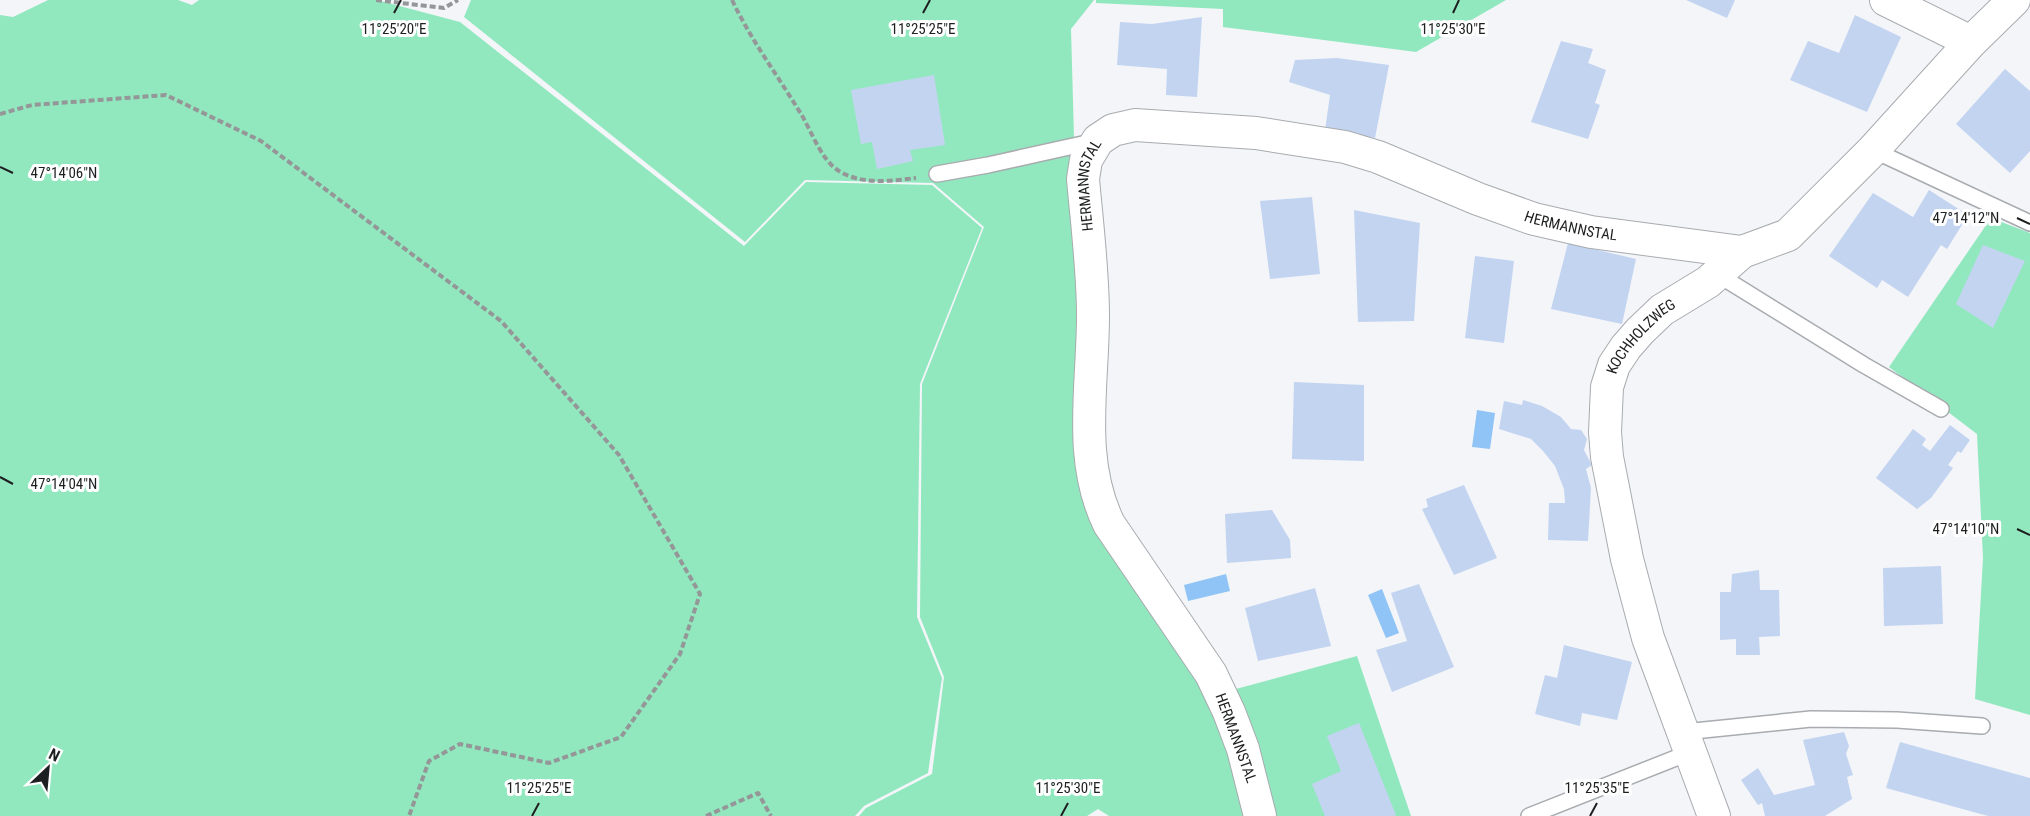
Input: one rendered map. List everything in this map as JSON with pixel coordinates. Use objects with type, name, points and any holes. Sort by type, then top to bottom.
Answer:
[{"type":"street","points":[[1886,0],[1971,42]]},
{"type":"street","name":"KOCHHOLZWEG","points":[[1713,816],[1652,648],[1630,570],[1607,457],[1605,432],[1607,387],[1614,365],[1626,347],[1662,310],[1708,282],[1742,252],[1788,235],[1873,150],[1971,42],[2014,0]]},
{"type":"street","name":"HERMANNSTAL","points":[[1260,816],[1254,785],[1243,749],[1211,674],[1109,524],[1093,484],[1089,430],[1093,314],[1083,179],[1086,160],[1098,140],[1113,130],[1135,125],[1256,133],[1345,147],[1378,157],[1478,199],[1534,219],[1591,232],[1742,252]]},
{"type":"lane","points":[[937,174],[1098,140]]},
{"type":"lane","points":[[1873,150],[2030,223]]},
{"type":"lane","points":[[1717,274],[1864,365],[1941,409]]},
{"type":"lane","points":[[1529,816],[1688,742],[1811,719],[1897,720],[1982,726]]},
{"type":"path","points":[[376,0],[444,8],[458,0]]},
{"type":"path","points":[[732,0],[740,18],[777,74],[826,159],[838,171],[856,178],[875,181],[893,181],[937,174]]},
{"type":"path","points":[[0,114],[32,105],[166,95],[261,141],[501,321],[620,455],[700,594],[680,654],[621,737],[549,763],[460,744],[429,761],[410,816]]},
{"type":"path","points":[[706,816],[758,793],[771,816]]},
{"type":"green space","points":[[48,0],[178,0],[192,5],[199,0],[377,0],[460,22],[744,246],[806,182],[932,185],[982,228],[920,384],[917,617],[942,678],[928,773],[864,806],[855,816],[0,816],[0,15],[13,17]]},
{"type":"green space","points":[[471,0],[1094,0],[1071,29],[1083,462],[1210,696],[1357,656],[1411,816],[1109,816],[1098,809],[1087,816],[859,816],[866,808],[932,774],[944,677],[920,617],[922,384],[984,227],[933,183],[805,180],[745,242],[464,17]]},
{"type":"green space","points":[[1096,0],[1506,0],[1416,52],[1223,27],[1223,9],[1096,3]]},
{"type":"green space","points":[[1991,218],[2030,233],[2030,715],[1975,699],[1983,558],[1977,434],[1889,367]]},
{"type":"water","points":[[1477,410],[1495,413],[1490,449],[1472,447]]},
{"type":"water","points":[[1226,574],[1230,591],[1188,601],[1184,585]]},
{"type":"water","points":[[1382,589],[1399,633],[1386,638],[1368,595]]},
{"type":"building","points":[[1686,0],[1735,0],[1727,18]]},
{"type":"building","points":[[1855,15],[1901,37],[1867,112],[1790,80],[1808,41],[1839,53]]},
{"type":"building","points":[[1202,17],[1197,97],[1166,95],[1167,69],[1117,65],[1120,22],[1152,24]]},
{"type":"building","points":[[1561,41],[1593,49],[1588,63],[1606,70],[1595,103],[1600,105],[1588,139],[1531,122]]},
{"type":"building","points":[[1337,58],[1389,65],[1375,138],[1325,130],[1330,95],[1289,82],[1295,60]]},
{"type":"building","points":[[2005,69],[2030,91],[2030,151],[2010,173],[1956,124]]},
{"type":"building","points":[[934,75],[945,145],[910,150],[913,161],[877,169],[872,142],[861,144],[851,90]]},
{"type":"building","points":[[1929,190],[1968,215],[1947,249],[1941,245],[1908,297],[1882,280],[1877,288],[1829,256],[1873,193],[1913,217]]},
{"type":"building","points":[[1312,197],[1320,274],[1270,279],[1260,201]]},
{"type":"building","points":[[1354,210],[1420,223],[1414,321],[1358,322]]},
{"type":"building","points":[[1568,243],[1636,259],[1622,324],[1551,309]]},
{"type":"building","points":[[1983,245],[2025,261],[1993,328],[1956,304]]},
{"type":"building","points":[[1475,256],[1514,261],[1504,343],[1465,338]]},
{"type":"building","points":[[1294,382],[1364,385],[1364,461],[1292,459]]},
{"type":"building","points":[[1523,400],[1542,406],[1561,417],[1571,429],[1581,430],[1587,439],[1584,450],[1592,465],[1586,469],[1591,488],[1588,541],[1548,540],[1549,503],[1565,503],[1564,489],[1555,466],[1531,439],[1499,429],[1504,401],[1522,405]]},
{"type":"building","points":[[1950,425],[1970,440],[1961,453],[1958,451],[1948,465],[1953,468],[1931,498],[1917,509],[1876,478],[1913,429],[1926,439],[1922,445],[1930,451]]},
{"type":"building","points":[[1464,485],[1497,558],[1454,575],[1422,509],[1428,507],[1426,499]]},
{"type":"building","points":[[1272,510],[1290,540],[1291,558],[1227,563],[1225,514]]},
{"type":"building","points":[[1941,566],[1943,624],[1884,626],[1883,568]]},
{"type":"building","points":[[1759,570],[1760,590],[1779,590],[1780,636],[1759,637],[1760,655],[1736,655],[1736,639],[1720,640],[1720,592],[1731,592],[1732,574]]},
{"type":"building","points":[[1419,584],[1454,667],[1392,692],[1376,650],[1407,641],[1391,593]]},
{"type":"building","points":[[1315,588],[1331,646],[1258,661],[1245,608]]},
{"type":"building","points":[[1564,645],[1632,662],[1617,720],[1582,713],[1580,726],[1535,714],[1545,675],[1557,678]]},
{"type":"building","points":[[1359,723],[1396,815],[1325,816],[1312,784],[1341,771],[1327,736]]},
{"type":"building","points":[[1844,732],[1849,746],[1846,754],[1853,775],[1847,777],[1852,799],[1825,816],[1765,816],[1762,803],[1758,805],[1741,780],[1758,768],[1774,795],[1815,785],[1803,740]]},
{"type":"building","points":[[1900,742],[2030,778],[2030,816],[1988,816],[1886,788]]}]
